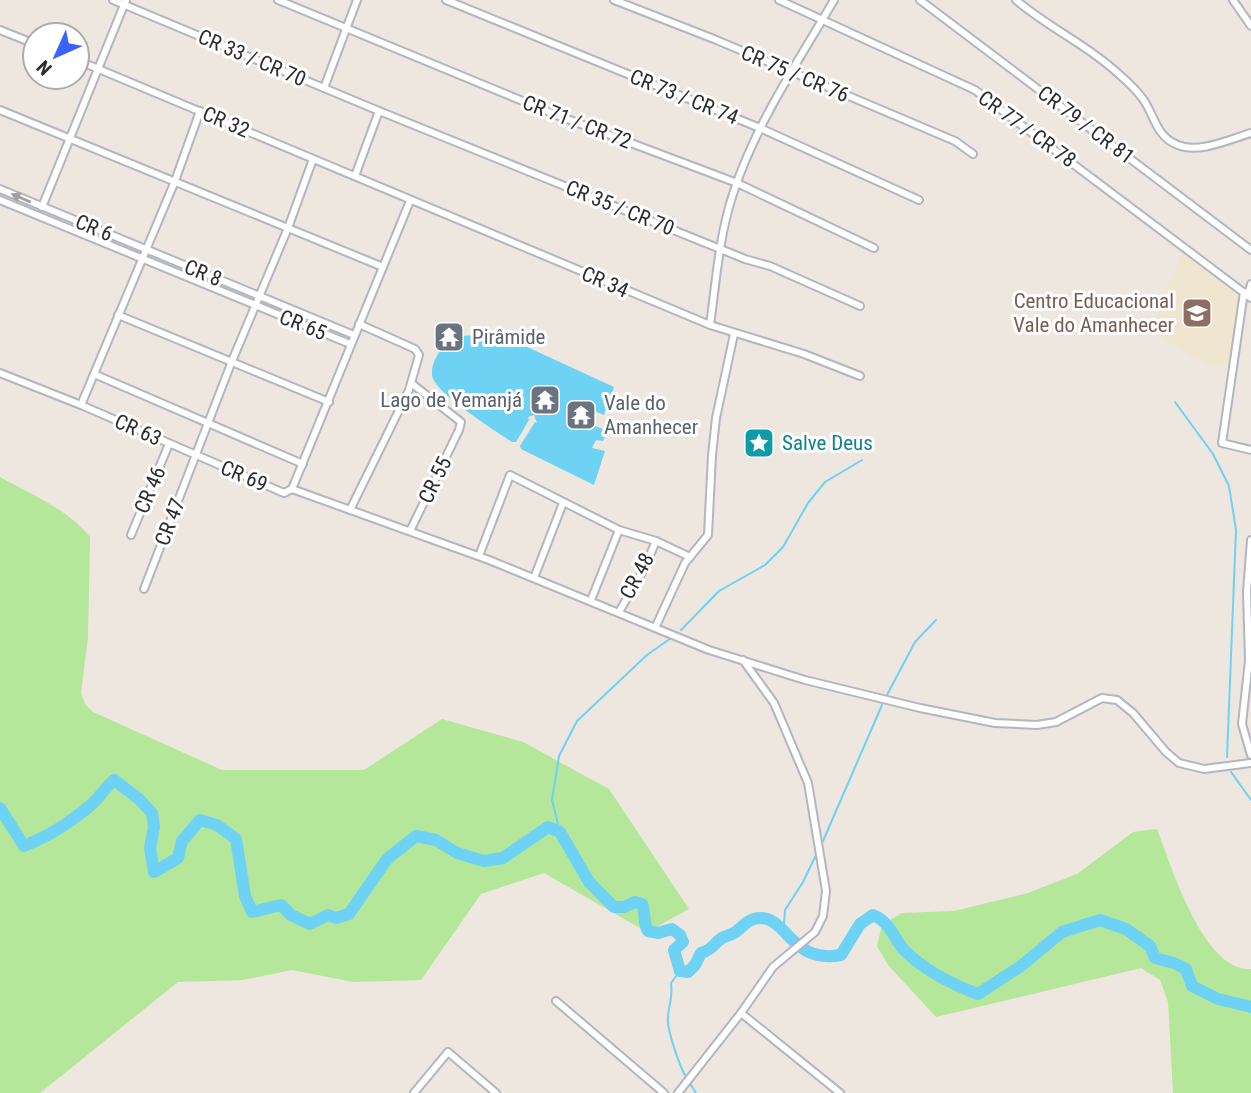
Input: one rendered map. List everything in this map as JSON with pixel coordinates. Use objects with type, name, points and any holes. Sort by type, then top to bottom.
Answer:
[{"type":"street","name":"CR 33 / CR 70","points":[[113,0],[125,2],[379,111]]},
{"type":"street","name":"CR 71 / CR 72","points":[[278,0],[554,114],[737,183],[874,248]]},
{"type":"street","points":[[324,88],[357,0]]},
{"type":"street","name":"CR 73 / CR 74","points":[[446,0],[760,128],[919,200]]},
{"type":"street","name":"CR 75 / CR 76","points":[[614,0],[714,39],[955,141],[973,154]]},
{"type":"street","name":"CR 77 / CR 78","points":[[779,0],[975,90],[1248,295]]},
{"type":"street","points":[[710,325],[720,248],[737,183],[760,128],[834,0]]},
{"type":"street","name":"CR 79 / CR 81","points":[[920,0],[1251,250]]},
{"type":"street","points":[[1016,0],[1121,75],[1145,101],[1165,138],[1177,145],[1192,149],[1251,133]]},
{"type":"street","points":[[1233,0],[1251,26]]},
{"type":"street","points":[[42,206],[125,2]]},
{"type":"street","points":[[0,30],[21,38]]},
{"type":"street","name":"CR 32","points":[[91,66],[355,176]]},
{"type":"street","points":[[0,110],[383,267]]},
{"type":"street","points":[[81,405],[175,181],[200,111]]},
{"type":"street","points":[[355,176],[379,111]]},
{"type":"street","name":"CR 35 / CR 70","points":[[379,111],[770,266],[860,306]]},
{"type":"street","name":"CR 47","points":[[144,589],[232,361],[289,228],[313,159]]},
{"type":"street","name":"CR 34","points":[[355,176],[710,325],[804,354],[860,376]]},
{"type":"street","name":"CR 6","points":[[0,189],[146,250]]},
{"type":"street","name":"CR 65","points":[[0,200],[351,344]]},
{"type":"street","points":[[292,489],[410,201]]},
{"type":"street","name":"CR 8","points":[[146,250],[354,335]]},
{"type":"street","points":[[1251,284],[1223,443],[1251,450]]},
{"type":"street","points":[[118,315],[329,402]]},
{"type":"street","points":[[350,510],[411,383],[419,355],[418,352],[359,324]]},
{"type":"street","points":[[656,626],[685,563],[708,535],[716,418],[734,334]]},
{"type":"street","name":"CR 63","points":[[0,373],[195,455]]},
{"type":"street","points":[[94,374],[303,464]]},
{"type":"street","name":"CR 55","points":[[410,531],[459,429],[459,420],[411,383]]},
{"type":"street","name":"CR 46","points":[[131,535],[169,444]]},
{"type":"street","name":"CR 69","points":[[195,455],[284,493],[292,489],[410,531],[619,611],[709,650],[804,680],[995,723],[1037,725],[1056,722],[1102,698],[1117,700],[1133,713],[1179,764],[1204,769],[1251,763]]},
{"type":"street","points":[[479,556],[510,475],[619,530],[656,541],[690,557]]},
{"type":"street","points":[[534,578],[563,503]]},
{"type":"street","points":[[591,600],[619,530]]},
{"type":"street","points":[[1251,540],[1250,660],[1242,724],[1251,755]]},
{"type":"street","name":"CR 48","points":[[619,611],[644,569],[656,541]]},
{"type":"street","points":[[678,1093],[741,1013],[773,967],[815,932],[823,916],[826,891],[808,783],[774,703],[743,660]]},
{"type":"street","points":[[556,1001],[664,1093]]},
{"type":"street","points":[[741,1013],[840,1093]]},
{"type":"street","points":[[414,1093],[448,1052],[496,1093]]},
{"type":"shaded area","name":"Centro Educacional Vale do Amanhecer","points":[[1182,252],[1239,296],[1230,365],[1208,366],[1151,331]]},
{"type":"green space","points":[[0,477],[60,510],[90,537],[88,638],[81,693],[85,704],[93,712],[222,770],[364,770],[442,719],[523,742],[609,789],[689,909],[647,932],[544,873],[481,894],[421,980],[353,982],[292,970],[243,980],[178,982],[40,1093],[0,1093]]},
{"type":"green space","points":[[1157,829],[1180,890],[1204,936],[1218,953],[1234,965],[1251,969],[1251,1093],[1173,1093],[1168,1002],[1160,980],[1141,968],[936,1017],[888,965],[877,946],[882,925],[902,913],[954,911],[1028,893],[1077,874],[1133,832]]},
{"type":"water","name":"Lago de Yemanjá","points":[[487,334],[512,340],[614,387],[604,415],[592,410],[584,415],[588,423],[608,431],[603,441],[596,440],[592,448],[605,451],[594,485],[521,449],[520,446],[535,422],[537,423],[534,415],[528,417],[529,420],[516,442],[512,442],[466,411],[435,382],[432,375],[433,366],[445,344],[447,347],[462,336]]},
{"type":"waterway","points":[[1175,402],[1213,454],[1229,486],[1236,530],[1227,757]]},
{"type":"waterway","points":[[681,630],[719,591],[765,565],[783,547],[808,503],[825,482],[862,460]]},
{"type":"waterway","points":[[887,695],[915,642],[936,620]]},
{"type":"waterway","points":[[560,832],[552,800],[559,756],[577,721],[647,655],[671,638]]},
{"type":"waterway","points":[[823,841],[882,705]]},
{"type":"waterway","points":[[1231,772],[1251,800]]},
{"type":"waterway","points":[[0,808],[24,846],[75,817],[94,802],[114,780],[152,813],[154,827],[150,848],[154,872],[178,858],[182,841],[200,820],[217,825],[236,839],[245,896],[252,912],[281,905],[291,915],[310,924],[328,915],[336,918],[349,914],[387,859],[416,836],[436,840],[457,853],[484,861],[503,858],[548,827],[560,832],[589,882],[614,907],[624,907],[635,902],[642,904],[648,931],[658,933],[672,929],[680,935],[683,942],[674,950],[680,971],[688,972],[701,953],[756,918],[769,920],[801,947],[824,956],[841,955],[860,924],[873,915],[884,922],[906,952],[922,966],[949,982],[978,994],[1021,966],[1062,932],[1100,920],[1126,929],[1150,946],[1155,958],[1186,969],[1192,986],[1218,999],[1251,1007]]},
{"type":"waterway","points":[[789,937],[784,924],[785,910],[816,855]]},
{"type":"waterway","points":[[680,971],[671,983],[668,1022],[686,1077]]},
{"type":"waterway","points":[[689,1082],[696,1093]]},
{"type":"place","name":"Centro Educacional Vale do Amanhecer","points":[[1197,313]]},
{"type":"place","name":"Pirâmide","points":[[449,337]]},
{"type":"place","name":"Lago de Yemanjá","points":[[545,400]]},
{"type":"place","name":"Vale do Amanhecer","points":[[581,415]]},
{"type":"place","name":"Salve Deus","points":[[759,443]]}]
